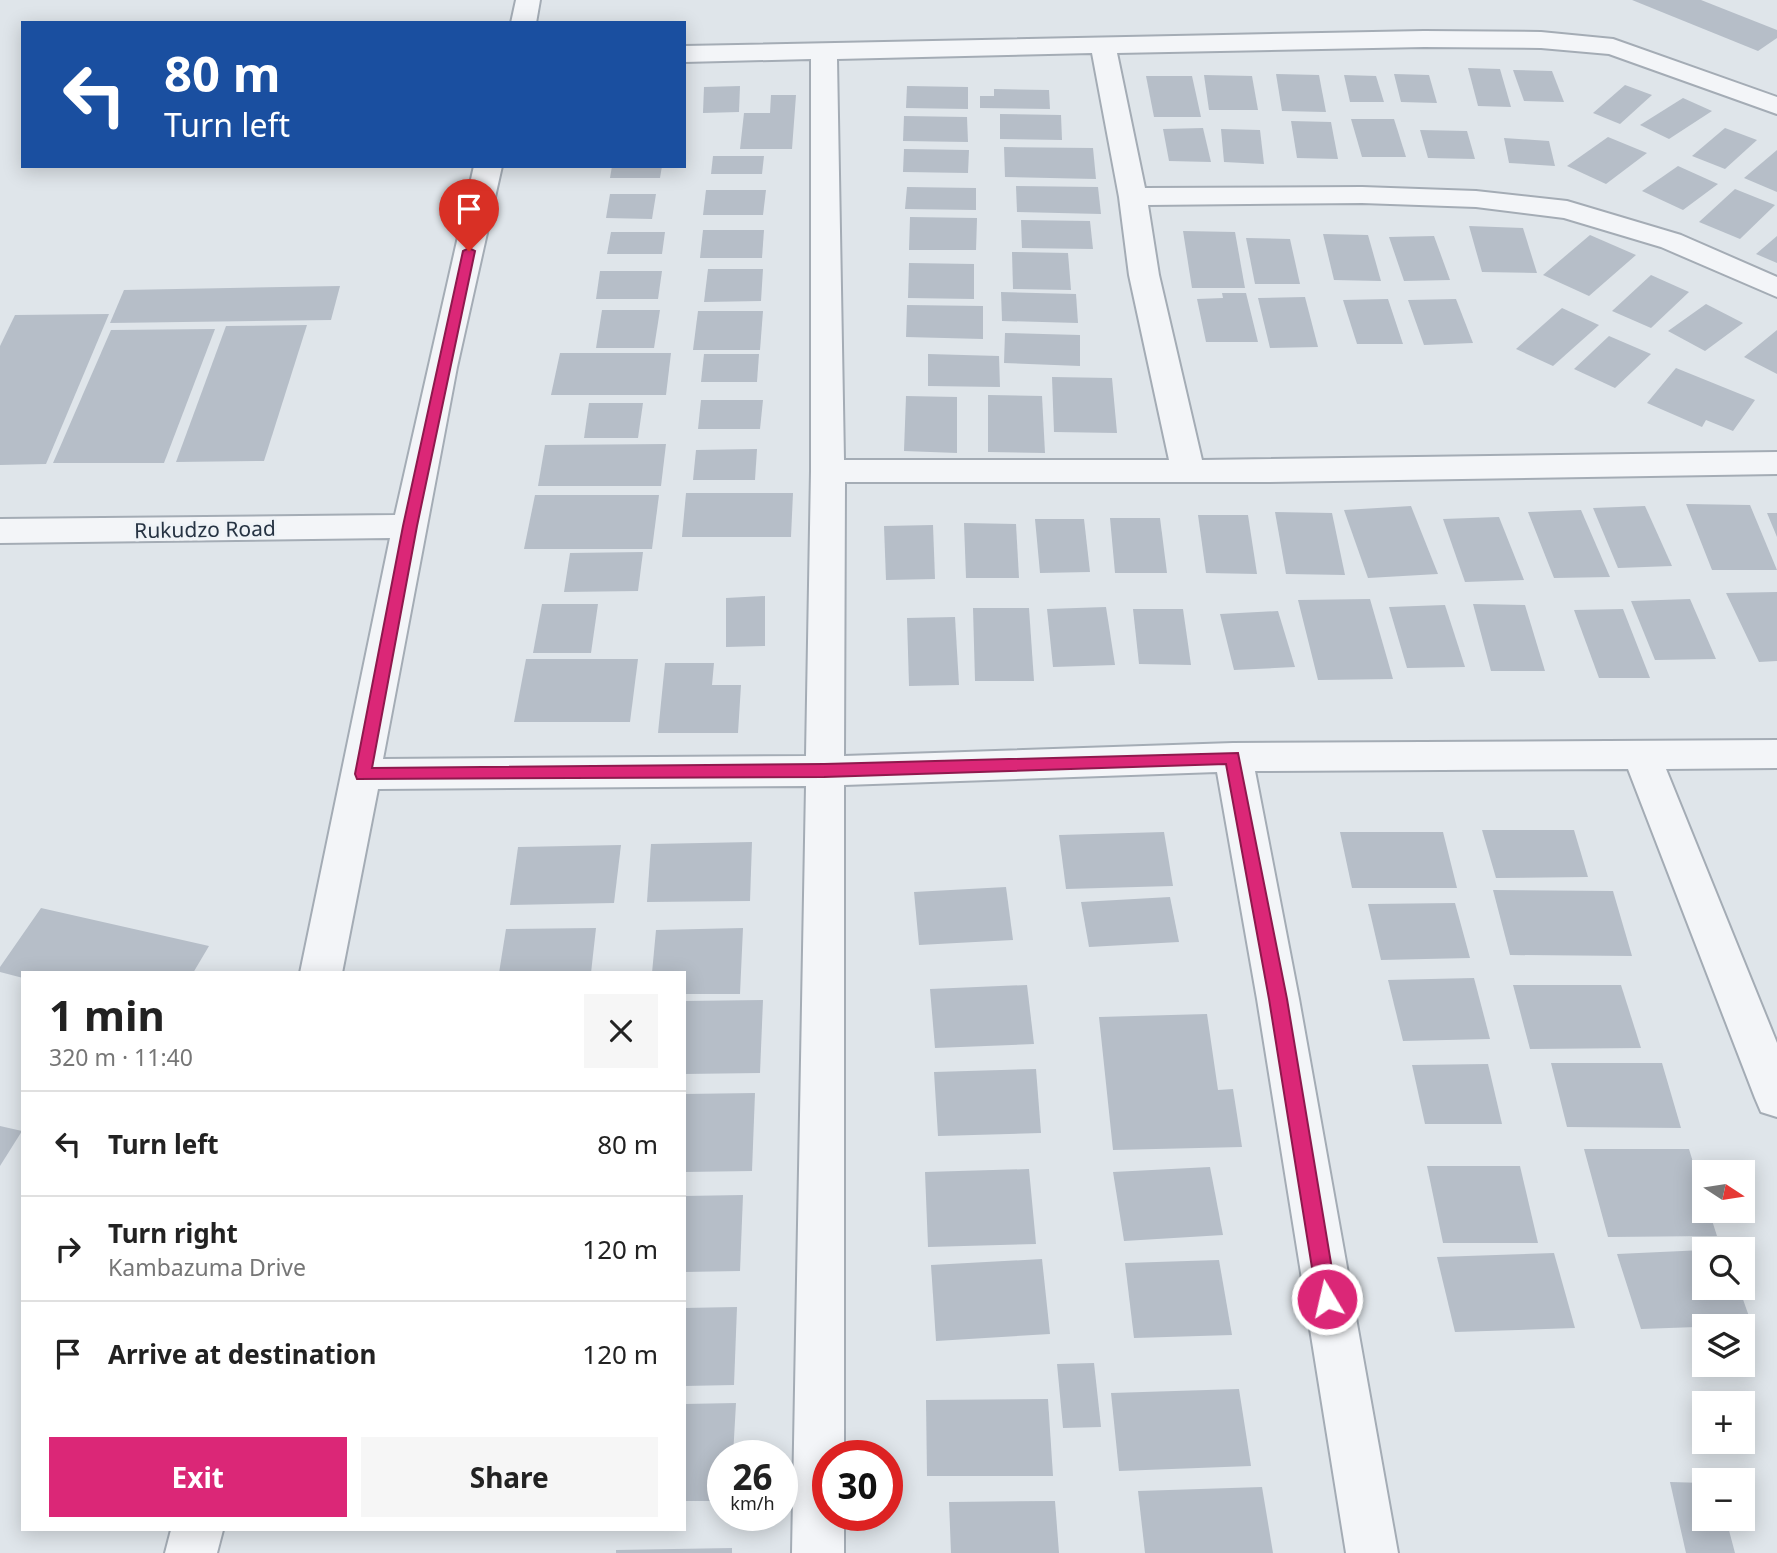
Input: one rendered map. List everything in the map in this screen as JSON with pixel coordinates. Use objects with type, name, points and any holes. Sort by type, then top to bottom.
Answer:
[{"type":"street","points":[[523,21],[528,0]]},
{"type":"street","points":[[686,54],[1423,39],[1588,42],[1647,56],[1777,106]]},
{"type":"street","points":[[1103,46],[1133,197],[1144,275],[1188,471]]},
{"type":"street","points":[[818,1553],[828,471],[824,53]]},
{"type":"street","points":[[321,971],[363,774],[410,526],[488,168]]},
{"type":"street","points":[[1133,197],[1362,195],[1476,199],[1567,210],[1671,241],[1777,288]]},
{"type":"street","points":[[828,471],[1188,471],[1777,463]]},
{"type":"street","name":"Rukudzo Road","points":[[0,531],[410,526]]},
{"type":"street","points":[[363,774],[824,771],[1233,757],[1777,754]]},
{"type":"street","points":[[1642,756],[1777,1098]]},
{"type":"street","points":[[1233,757],[1278,999],[1354,1464],[1372,1553]]},
{"type":"street","points":[[191,1553],[197,1531]]},
{"type":"building","points":[[1632,0],[1701,0],[1777,30],[1777,38],[1758,51]]},
{"type":"building","points":[[1468,68],[1500,69],[1511,107],[1478,106]]},
{"type":"building","points":[[1513,70],[1552,71],[1564,102],[1524,101]]},
{"type":"building","points":[[1276,74],[1319,75],[1326,112],[1282,111]]},
{"type":"building","points":[[1394,74],[1429,75],[1437,103],[1401,102]]},
{"type":"building","points":[[1204,75],[1252,76],[1258,110],[1209,110]]},
{"type":"building","points":[[1344,75],[1376,76],[1384,102],[1350,102]]},
{"type":"building","points":[[1146,76],[1192,76],[1201,117],[1154,117]]},
{"type":"building","points":[[1625,85],[1652,95],[1620,124],[1593,113]]},
{"type":"building","points":[[740,86],[739,112],[703,113],[704,87]]},
{"type":"building","points":[[907,86],[968,87],[968,109],[906,108]]},
{"type":"building","points":[[994,89],[1049,90],[1050,109],[980,108],[980,96],[994,96]]},
{"type":"building","points":[[771,95],[796,95],[792,149],[740,149],[744,113],[770,113]]},
{"type":"building","points":[[1683,98],[1712,111],[1669,139],[1640,125]]},
{"type":"building","points":[[1000,114],[1061,115],[1062,140],[1000,139]]},
{"type":"building","points":[[904,116],[967,117],[968,142],[903,141]]},
{"type":"building","points":[[1351,119],[1394,119],[1406,157],[1362,157]]},
{"type":"building","points":[[1291,121],[1331,122],[1338,159],[1297,158]]},
{"type":"building","points":[[1203,128],[1211,162],[1169,161],[1163,129]]},
{"type":"building","points":[[1725,128],[1757,140],[1725,169],[1692,156]]},
{"type":"building","points":[[1221,129],[1260,130],[1264,164],[1224,162]]},
{"type":"building","points":[[1420,130],[1467,131],[1475,159],[1428,158]]},
{"type":"building","points":[[1608,137],[1647,153],[1606,184],[1567,166]]},
{"type":"building","points":[[1504,138],[1549,141],[1555,166],[1509,163]]},
{"type":"building","points":[[1004,147],[1093,148],[1096,179],[1005,177]]},
{"type":"building","points":[[904,149],[969,150],[968,173],[903,172]]},
{"type":"building","points":[[1777,150],[1777,192],[1744,178]]},
{"type":"building","points":[[713,156],[764,156],[762,174],[711,174]]},
{"type":"building","points":[[1678,166],[1718,184],[1683,210],[1642,191]]},
{"type":"building","points":[[612,168],[662,168],[660,178],[610,178]]},
{"type":"building","points":[[1016,186],[1098,187],[1101,214],[1017,212]]},
{"type":"building","points":[[907,187],[976,188],[976,210],[905,209]]},
{"type":"building","points":[[1735,189],[1775,205],[1740,239],[1699,222]]},
{"type":"building","points":[[706,190],[766,190],[763,215],[703,215]]},
{"type":"building","points":[[610,194],[656,194],[652,219],[606,218]]},
{"type":"building","points":[[910,217],[977,218],[976,250],[909,250]]},
{"type":"building","points":[[1021,220],[1090,221],[1093,249],[1022,248]]},
{"type":"building","points":[[1469,226],[1523,228],[1537,273],[1482,272]]},
{"type":"building","points":[[703,230],[764,230],[762,258],[700,258]]},
{"type":"building","points":[[1183,231],[1235,232],[1245,288],[1192,288]]},
{"type":"building","points":[[611,232],[665,232],[662,254],[607,254]]},
{"type":"building","points":[[1323,234],[1368,235],[1381,281],[1334,280]]},
{"type":"building","points":[[1590,235],[1636,255],[1589,296],[1543,275]]},
{"type":"building","points":[[1434,236],[1450,280],[1404,281],[1389,237]]},
{"type":"building","points":[[1777,236],[1777,263],[1756,254]]},
{"type":"building","points":[[1246,238],[1290,239],[1300,284],[1255,284]]},
{"type":"building","points":[[1012,252],[1068,253],[1071,290],[1013,289]]},
{"type":"building","points":[[909,263],[974,264],[974,299],[908,298]]},
{"type":"building","points":[[708,269],[763,269],[761,301],[704,302]]},
{"type":"building","points":[[600,271],[662,271],[658,299],[596,299]]},
{"type":"building","points":[[1651,275],[1689,292],[1651,328],[1612,311]]},
{"type":"building","points":[[340,286],[331,320],[110,323],[124,290]]},
{"type":"building","points":[[1001,292],[1076,294],[1078,323],[1002,321]]},
{"type":"building","points":[[1222,293],[1246,293],[1258,342],[1206,342],[1197,299],[1223,298]]},
{"type":"building","points":[[1305,297],[1318,347],[1270,348],[1258,298]]},
{"type":"building","points":[[1388,299],[1403,344],[1357,344],[1343,300]]},
{"type":"building","points":[[1456,299],[1473,343],[1424,345],[1408,300]]},
{"type":"building","points":[[1706,304],[1743,323],[1705,351],[1668,331]]},
{"type":"building","points":[[907,305],[983,306],[983,339],[906,337]]},
{"type":"building","points":[[1562,308],[1599,325],[1553,366],[1516,349]]},
{"type":"building","points":[[602,310],[660,310],[654,348],[596,348]]},
{"type":"building","points":[[698,311],[763,311],[760,350],[693,350]]},
{"type":"building","points":[[109,314],[46,464],[0,465],[0,346],[15,315]]},
{"type":"building","points":[[307,325],[264,461],[176,462],[226,326]]},
{"type":"building","points":[[215,329],[164,463],[53,463],[111,330]]},
{"type":"building","points":[[1777,330],[1777,374],[1744,357]]},
{"type":"building","points":[[1005,333],[1080,335],[1080,366],[1004,363]]},
{"type":"building","points":[[1609,336],[1651,354],[1615,388],[1574,369]]},
{"type":"building","points":[[560,353],[671,353],[666,395],[551,395]]},
{"type":"building","points":[[704,354],[759,354],[757,382],[701,382]]},
{"type":"building","points":[[928,354],[999,356],[1000,387],[928,386]]},
{"type":"building","points":[[1676,368],[1755,400],[1733,431],[1706,420],[1702,427],[1647,403]]},
{"type":"building","points":[[1052,377],[1112,378],[1117,433],[1054,432]]},
{"type":"building","points":[[988,395],[1042,396],[1045,453],[988,452]]},
{"type":"building","points":[[906,396],[957,397],[957,453],[904,451]]},
{"type":"building","points":[[701,400],[763,400],[760,429],[698,429]]},
{"type":"building","points":[[589,403],[643,403],[638,438],[584,438]]},
{"type":"building","points":[[666,444],[661,486],[538,486],[545,445]]},
{"type":"building","points":[[757,449],[755,480],[693,480],[696,450]]},
{"type":"building","points":[[686,493],[793,493],[791,537],[682,537]]},
{"type":"building","points":[[535,495],[659,495],[652,549],[524,549]]},
{"type":"building","points":[[1686,504],[1750,505],[1777,570],[1712,570]]},
{"type":"building","points":[[1411,506],[1438,574],[1368,578],[1344,510]]},
{"type":"building","points":[[1645,506],[1672,566],[1618,568],[1593,508]]},
{"type":"building","points":[[1581,510],[1610,577],[1554,578],[1528,512]]},
{"type":"building","points":[[1275,512],[1332,513],[1345,575],[1286,574]]},
{"type":"building","points":[[1767,513],[1777,513],[1777,537]]},
{"type":"building","points":[[1198,515],[1248,515],[1257,574],[1206,573]]},
{"type":"building","points":[[1499,517],[1524,580],[1465,582],[1443,519]]},
{"type":"building","points":[[1110,518],[1160,518],[1167,573],[1115,573]]},
{"type":"building","points":[[1035,519],[1084,519],[1090,572],[1040,573]]},
{"type":"building","points":[[964,523],[1016,524],[1019,578],[966,578]]},
{"type":"building","points":[[933,525],[935,579],[886,580],[884,526]]},
{"type":"building","points":[[643,552],[638,591],[564,592],[570,553]]},
{"type":"building","points":[[1777,592],[1777,661],[1759,662],[1726,593]]},
{"type":"building","points":[[765,596],[765,646],[726,647],[726,598]]},
{"type":"building","points":[[1370,599],[1393,679],[1318,680],[1298,600]]},
{"type":"building","points":[[1690,599],[1716,659],[1655,660],[1631,601]]},
{"type":"building","points":[[542,604],[598,604],[591,653],[533,653]]},
{"type":"building","points":[[1473,604],[1525,605],[1545,671],[1491,671]]},
{"type":"building","points":[[1445,605],[1465,667],[1407,668],[1389,607]]},
{"type":"building","points":[[1106,607],[1115,665],[1053,667],[1047,609]]},
{"type":"building","points":[[973,608],[1029,608],[1034,681],[975,681]]},
{"type":"building","points":[[1133,609],[1183,609],[1191,665],[1139,664]]},
{"type":"building","points":[[1623,609],[1650,678],[1599,678],[1574,610]]},
{"type":"building","points":[[1278,611],[1295,667],[1234,670],[1220,614]]},
{"type":"building","points":[[955,617],[959,685],[909,686],[907,618]]},
{"type":"building","points":[[526,659],[638,659],[630,722],[514,722]]},
{"type":"building","points":[[665,663],[714,663],[712,685],[741,685],[738,733],[658,733]]},
{"type":"building","points":[[1482,830],[1574,830],[1588,877],[1496,878]]},
{"type":"building","points":[[1164,832],[1173,886],[1066,889],[1059,835]]},
{"type":"building","points":[[1340,832],[1443,832],[1457,888],[1352,888]]},
{"type":"building","points":[[752,842],[750,901],[647,902],[651,844]]},
{"type":"building","points":[[621,845],[614,903],[510,905],[518,847]]},
{"type":"building","points":[[1006,887],[1013,940],[919,945],[914,892]]},
{"type":"building","points":[[1493,890],[1613,891],[1632,956],[1510,955]]},
{"type":"building","points":[[1170,897],[1179,942],[1089,947],[1081,902]]},
{"type":"building","points":[[1455,903],[1470,958],[1381,960],[1368,904]]},
{"type":"building","points":[[41,908],[209,946],[194,971],[21,971],[21,977],[0,972],[0,967]]},
{"type":"building","points":[[596,928],[591,971],[499,971],[506,929]]},
{"type":"building","points":[[743,928],[740,994],[686,994],[686,971],[652,971],[656,930]]},
{"type":"building","points":[[1474,978],[1490,1039],[1403,1041],[1388,980]]},
{"type":"building","points":[[1027,985],[1034,1044],[935,1048],[930,989]]},
{"type":"building","points":[[1513,985],[1621,985],[1641,1048],[1530,1049]]},
{"type":"building","points":[[763,1000],[760,1073],[686,1074],[686,1001]]},
{"type":"building","points":[[1207,1014],[1218,1090],[1233,1089],[1242,1147],[1113,1150],[1099,1017]]},
{"type":"building","points":[[1551,1063],[1662,1063],[1681,1128],[1567,1127]]},
{"type":"building","points":[[1488,1064],[1502,1124],[1425,1124],[1412,1065]]},
{"type":"building","points":[[1036,1069],[1041,1133],[938,1136],[934,1072]]},
{"type":"building","points":[[755,1093],[752,1171],[686,1172],[686,1094]]},
{"type":"building","points":[[0,1126],[21,1131],[21,1133],[0,1166]]},
{"type":"building","points":[[1584,1149],[1689,1149],[1692,1160],[1692,1223],[1713,1223],[1717,1236],[1608,1237]]},
{"type":"building","points":[[1427,1166],[1520,1166],[1538,1243],[1443,1243]]},
{"type":"building","points":[[1210,1167],[1223,1235],[1124,1241],[1113,1172]]},
{"type":"building","points":[[1029,1169],[1036,1244],[928,1247],[925,1172]]},
{"type":"building","points":[[743,1195],[740,1271],[686,1272],[686,1196]]},
{"type":"building","points":[[1692,1251],[1692,1300],[1743,1300],[1748,1314],[1692,1314],[1692,1327],[1641,1329],[1617,1254]]},
{"type":"building","points":[[1554,1253],[1575,1328],[1455,1332],[1437,1257]]},
{"type":"building","points":[[1042,1259],[1050,1334],[936,1341],[931,1265]]},
{"type":"building","points":[[1219,1260],[1232,1335],[1134,1338],[1125,1263]]},
{"type":"building","points":[[737,1307],[734,1385],[686,1386],[686,1308]]},
{"type":"building","points":[[1094,1363],[1101,1427],[1063,1428],[1057,1364]]},
{"type":"building","points":[[1239,1389],[1251,1466],[1119,1471],[1111,1393]]},
{"type":"building","points":[[1048,1399],[1053,1476],[927,1476],[926,1400]]},
{"type":"building","points":[[736,1403],[734,1440],[707,1440],[707,1501],[686,1501],[686,1404]]},
{"type":"building","points":[[1670,1482],[1692,1483],[1692,1531],[1729,1531],[1735,1553],[1686,1553]]},
{"type":"building","points":[[1262,1487],[1273,1553],[1145,1553],[1138,1491]]},
{"type":"building","points":[[1055,1501],[1059,1553],[951,1553],[949,1502]]},
{"type":"building","points":[[732,1548],[732,1553],[616,1553],[616,1550]]},
{"type":"route","points":[[469,251],[410,526],[363,774],[824,771],[1233,757],[1278,999],[1327,1299]]}]
